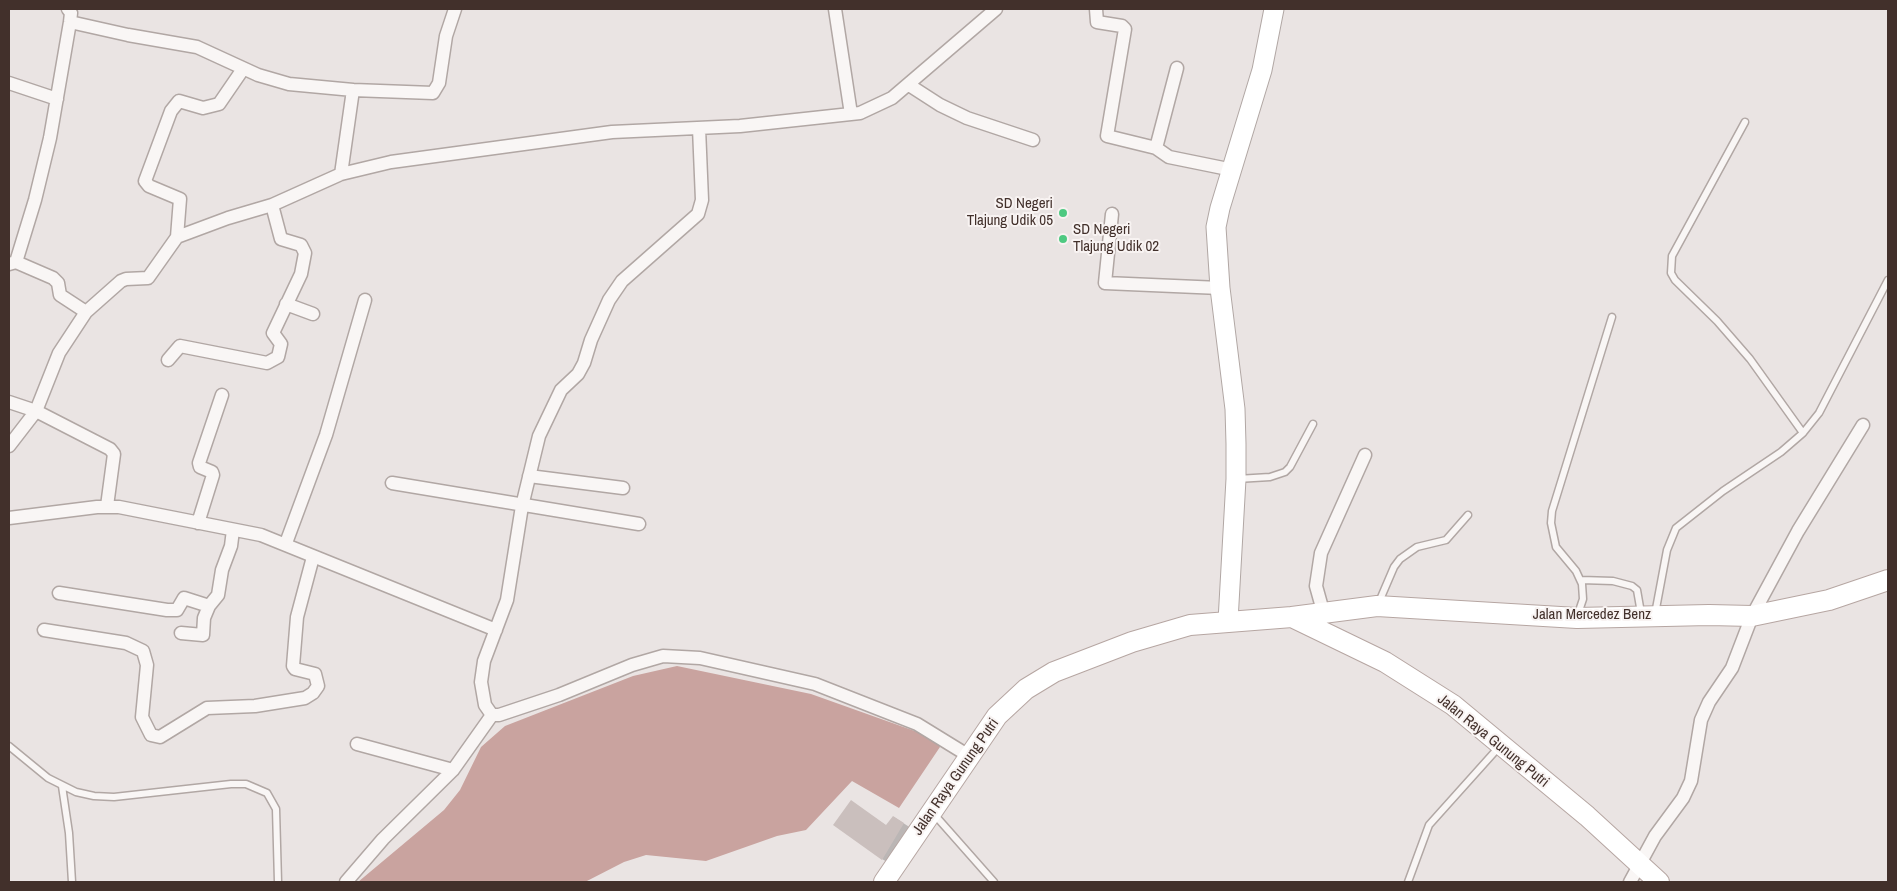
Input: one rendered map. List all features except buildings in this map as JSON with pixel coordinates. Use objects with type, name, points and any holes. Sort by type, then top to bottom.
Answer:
[{"type":"main road","name":"Jalan Mercedez Benz","points":[[1292,617],[1323,611],[1377,606],[1577,618],[1752,616],[1829,600],[1888,580]]},
{"type":"main road","name":"Jalan Raya Gunung Putri","points":[[888,880],[931,811],[997,716],[1026,689],[1054,672],[1132,642],[1190,625],[1228,620],[1292,617],[1385,662],[1453,705],[1587,816],[1635,874],[1659,882]]},
{"type":"street","points":[[68,9],[71,13],[70,22],[57,99],[35,200],[12,263],[53,278],[58,283],[60,295],[86,312]]},
{"type":"street","points":[[70,22],[128,35],[197,47],[242,69],[289,84],[354,90],[433,93],[439,83],[446,36],[455,9]]},
{"type":"street","points":[[835,9],[851,114]]},
{"type":"street","points":[[177,237],[228,218],[272,205],[341,174],[400,161],[580,136],[644,129],[699,128],[851,114],[874,108],[892,98],[909,85],[959,39],[996,9]]},
{"type":"street","points":[[1096,9],[1094,16],[1097,22],[1122,26],[1125,29],[1107,136],[1156,148],[1169,157],[1233,170]]},
{"type":"street","points":[[1228,620],[1236,480],[1235,409],[1220,288],[1216,227],[1220,208],[1262,70],[1274,9]]},
{"type":"street","points":[[1156,148],[1177,68]]},
{"type":"street","points":[[9,446],[36,411],[58,353],[86,312],[121,281],[148,278],[177,237],[180,199],[149,186],[146,181],[171,111],[178,101],[203,108],[214,107],[219,104],[242,69]]},
{"type":"street","points":[[9,83],[57,99]]},
{"type":"street","points":[[909,85],[940,106],[967,118],[1033,140]]},
{"type":"street","points":[[341,174],[354,90]]},
{"type":"street","points":[[492,715],[485,705],[481,682],[486,652],[496,630],[512,578],[522,506],[540,436],[554,401],[584,363],[591,340],[613,293],[637,266],[698,214],[702,200],[699,128]]},
{"type":"street","points":[[168,360],[180,346],[271,362],[280,354],[280,341],[274,333],[301,274],[304,249],[301,245],[281,239],[272,205]]},
{"type":"street","points":[[1112,214],[1104,280],[1106,284],[1220,288]]},
{"type":"street","points":[[286,543],[326,435],[365,300]]},
{"type":"street","points":[[286,304],[313,314]]},
{"type":"street","points":[[198,523],[213,475],[212,472],[200,466],[199,462],[222,395]]},
{"type":"street","points":[[9,402],[36,411],[110,448],[114,454],[107,506]]},
{"type":"street","points":[[1635,874],[1655,836],[1683,798],[1691,781],[1701,720],[1709,702],[1732,668],[1752,616],[1798,531],[1863,424]]},
{"type":"street","points":[[1323,611],[1316,586],[1321,553],[1364,455]]},
{"type":"street","points":[[529,476],[623,488]]},
{"type":"street","points":[[392,483],[638,524]]},
{"type":"street","points":[[9,518],[107,506],[132,509],[271,538],[286,543],[313,557],[345,568],[496,630]]},
{"type":"street","points":[[181,633],[203,635],[204,618],[209,606],[218,595],[222,570],[231,546],[233,530]]},
{"type":"street","points":[[44,630],[126,643],[143,652],[147,665],[142,717],[151,734],[160,737],[207,708],[255,706],[305,698],[313,693],[318,686],[315,674],[295,669],[293,666],[298,617],[313,557]]},
{"type":"street","points":[[58,594],[167,610],[177,610],[184,598],[209,606]]},
{"type":"street","points":[[346,882],[383,839],[453,770],[492,715],[522,708],[632,665],[663,656],[700,658],[815,684],[917,724],[969,756]]},
{"type":"street","points":[[357,744],[453,770]]},
{"type":"lane","points":[[1745,122],[1672,256],[1671,273],[1675,280],[1718,321],[1750,359],[1803,433]]},
{"type":"lane","points":[[1648,616],[1667,550],[1676,528],[1723,491],[1794,442],[1803,433],[1819,413],[1888,280]]},
{"type":"lane","points":[[1577,618],[1583,599],[1581,580],[1556,546],[1550,522],[1612,318]]},
{"type":"lane","points":[[1236,480],[1270,477],[1285,472],[1313,424]]},
{"type":"lane","points":[[1377,606],[1394,567],[1400,559],[1417,547],[1446,540],[1468,515]]},
{"type":"lane","points":[[1581,580],[1614,581],[1632,586],[1637,590],[1648,616]]},
{"type":"lane","points":[[1408,882],[1429,825],[1502,744]]},
{"type":"lane","points":[[9,746],[48,778],[62,786],[94,796],[114,797],[231,784],[246,784],[256,787],[267,793],[276,809],[278,882]]},
{"type":"lane","points":[[62,786],[69,833],[72,882]]},
{"type":"lane","points":[[931,811],[994,882]]},
{"type":"shaded area","points":[[677,666],[811,694],[926,735],[935,739],[940,747],[899,808],[852,781],[806,830],[777,836],[706,861],[646,855],[624,862],[585,882],[358,882],[444,810],[460,790],[481,747],[505,726],[633,676]]},
{"type":"place","name":"SD Negeri Tlajung Udik 05","points":[[1063,213]]},
{"type":"place","name":"SD Negeri Tlajung Udik 02","points":[[1063,239]]}]
